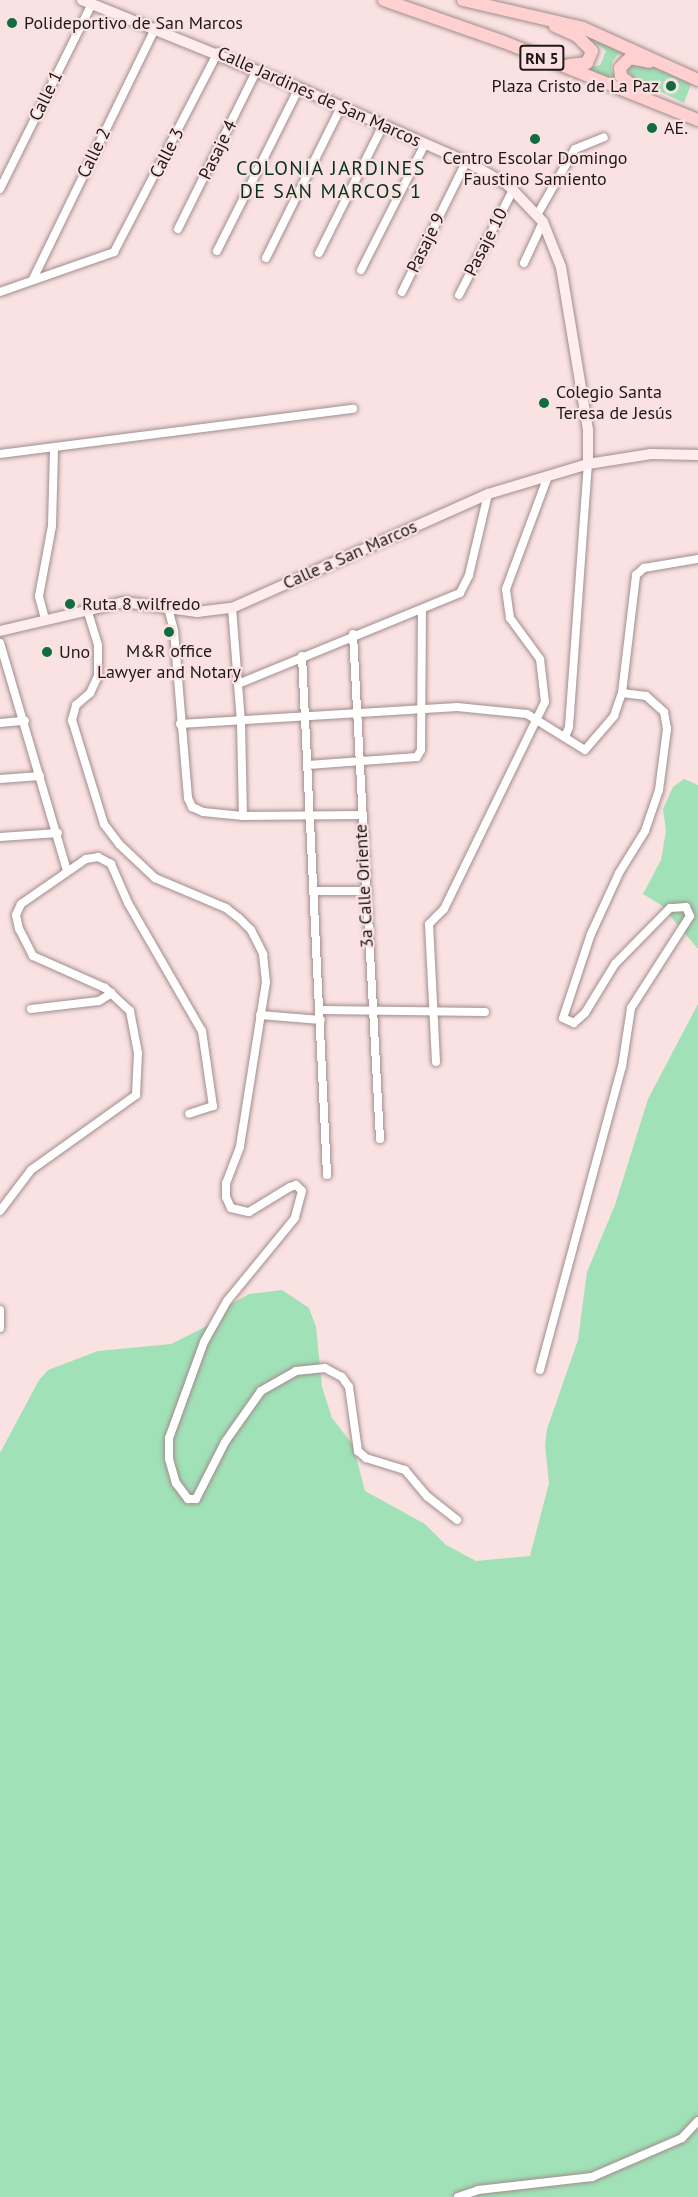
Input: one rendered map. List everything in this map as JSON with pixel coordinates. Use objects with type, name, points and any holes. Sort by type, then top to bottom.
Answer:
[{"type":"highway","name":"RN 5","points":[[384,0],[536,56],[698,120]]},
{"type":"highway","name":"RN 5","points":[[464,0],[522,11],[614,39],[698,80]]},
{"type":"highway","points":[[522,11],[577,36],[592,51],[590,61],[580,66],[536,56]]},
{"type":"highway","points":[[648,99],[621,76],[623,62],[636,58],[671,68]]},
{"type":"main road","name":"Calle Jardines de San Marcos","points":[[87,2],[218,52],[341,106],[466,162],[513,190],[540,218],[561,267],[571,309],[591,449],[588,464]]},
{"type":"main road","name":"Calle a San Marcos","points":[[0,631],[124,602],[212,612],[232,609],[488,494],[588,464],[651,454],[698,455]]},
{"type":"street","name":"Calle 1","points":[[0,189],[87,2]]},
{"type":"street","name":"Calle 2","points":[[33,279],[156,27]]},
{"type":"street","name":"Calle 3","points":[[33,279],[114,252],[218,52]]},
{"type":"street","name":"Pasaje 4","points":[[178,229],[257,70]]},
{"type":"street","points":[[217,251],[299,88]]},
{"type":"street","points":[[266,258],[341,106]]},
{"type":"street","points":[[319,254],[383,125]]},
{"type":"street","points":[[525,263],[540,218],[575,149],[604,136]]},
{"type":"street","points":[[361,270],[425,144]]},
{"type":"street","name":"Pasaje 9","points":[[402,292],[466,162]]},
{"type":"street","name":"Pasaje 10","points":[[459,295],[513,190]]},
{"type":"street","points":[[0,292],[33,279]]},
{"type":"street","points":[[0,454],[54,449],[353,409]]},
{"type":"street","points":[[45,619],[39,596],[52,526],[54,449]]},
{"type":"street","points":[[565,737],[570,727],[588,464]]},
{"type":"street","points":[[436,1062],[430,919],[444,909],[538,719],[546,690],[540,659],[510,618],[506,589],[548,476]]},
{"type":"street","points":[[238,684],[353,634],[422,612],[465,588],[488,494]]},
{"type":"street","points":[[180,724],[421,711],[457,706],[527,714],[585,750],[614,716],[622,693],[636,575],[644,568],[698,559]]},
{"type":"street","points":[[168,608],[174,631],[180,724],[189,803],[203,812],[243,816],[361,815]]},
{"type":"street","points":[[87,609],[98,645],[98,676],[90,693],[76,705],[72,720],[104,824],[119,844],[155,878],[226,908],[251,930],[265,968],[240,1147],[226,1183],[226,1197],[231,1208],[249,1212],[296,1185],[302,1191],[301,1205],[227,1301],[204,1342],[169,1438],[169,1459],[176,1483],[188,1499],[196,1499],[225,1442],[261,1391],[297,1371],[325,1368],[342,1377],[349,1387],[358,1451],[378,1463],[398,1465],[457,1520]]},
{"type":"street","points":[[232,609],[241,722],[243,816]]},
{"type":"street","points":[[308,765],[417,757],[421,711],[422,612]]},
{"type":"street","name":"3a Calle Oriente","points":[[353,634],[371,1010],[380,1139]]},
{"type":"street","points":[[0,643],[25,721],[67,870]]},
{"type":"street","points":[[302,657],[321,1010],[327,1175]]},
{"type":"street","points":[[540,1370],[622,1067],[631,1008],[690,916],[686,907],[670,908],[615,964],[585,1013],[574,1023],[563,1018],[591,934],[619,873],[645,831],[659,790],[667,729],[664,712],[646,696],[622,693]]},
{"type":"street","points":[[0,723],[25,721]]},
{"type":"street","points":[[0,779],[40,776]]},
{"type":"street","points":[[0,837],[57,833]]},
{"type":"street","points":[[0,1211],[31,1170],[136,1095],[138,1062],[130,1011],[111,993],[33,956],[19,928],[16,915],[21,904],[67,870],[98,857],[111,864],[141,928],[196,1016],[202,1031],[213,1106],[189,1114]]},
{"type":"street","points":[[314,891],[365,891]]},
{"type":"street","points":[[31,1009],[99,1001],[111,993]]},
{"type":"street","points":[[321,1010],[485,1012]]},
{"type":"street","points":[[260,1015],[321,1020]]},
{"type":"street","points":[[0,1310],[0,1328]]},
{"type":"street","points":[[458,2197],[478,2190],[592,2177],[682,2138],[698,2121]]},
{"type":"green space","points":[[584,33],[633,51],[618,54],[612,62],[611,71],[621,82],[582,69],[600,65],[606,51]]},
{"type":"green space","name":"Plaza Cristo de La Paz","points":[[631,64],[651,66],[691,84],[684,103],[633,78],[628,70]]},
{"type":"green space","points":[[684,779],[698,785],[698,949],[661,905],[643,894],[661,860],[666,831],[663,809],[673,787]]},
{"type":"green space","points":[[698,1004],[698,2197],[0,2197],[0,1453],[39,1380],[48,1370],[98,1351],[171,1344],[207,1326],[226,1307],[249,1294],[282,1290],[309,1308],[316,1327],[322,1387],[332,1418],[353,1445],[365,1491],[425,1524],[446,1545],[476,1561],[530,1556],[549,1483],[545,1445],[547,1429],[578,1340],[587,1272],[615,1205],[648,1099]]},
{"type":"place","name":"Polideportivo de San Marcos","points":[[12,23]]},
{"type":"place","name":"Plaza Cristo de La Paz","points":[[671,86]]},
{"type":"place","name":"AE.","points":[[652,128]]},
{"type":"place","name":"Centro Escolar Domingo Faustino Samiento","points":[[535,139]]},
{"type":"place","name":"Colegio Santa Teresa de Jesús","points":[[544,403]]},
{"type":"place","name":"Ruta 8 wilfredo","points":[[70,604]]},
{"type":"place","name":"M&R office Lawyer and Notary","points":[[169,632]]},
{"type":"place","name":"Uno","points":[[47,652]]},
{"type":"district","name":"COLONIA JARDINES DE SAN MARCOS 1","points":[[331,180]]}]
